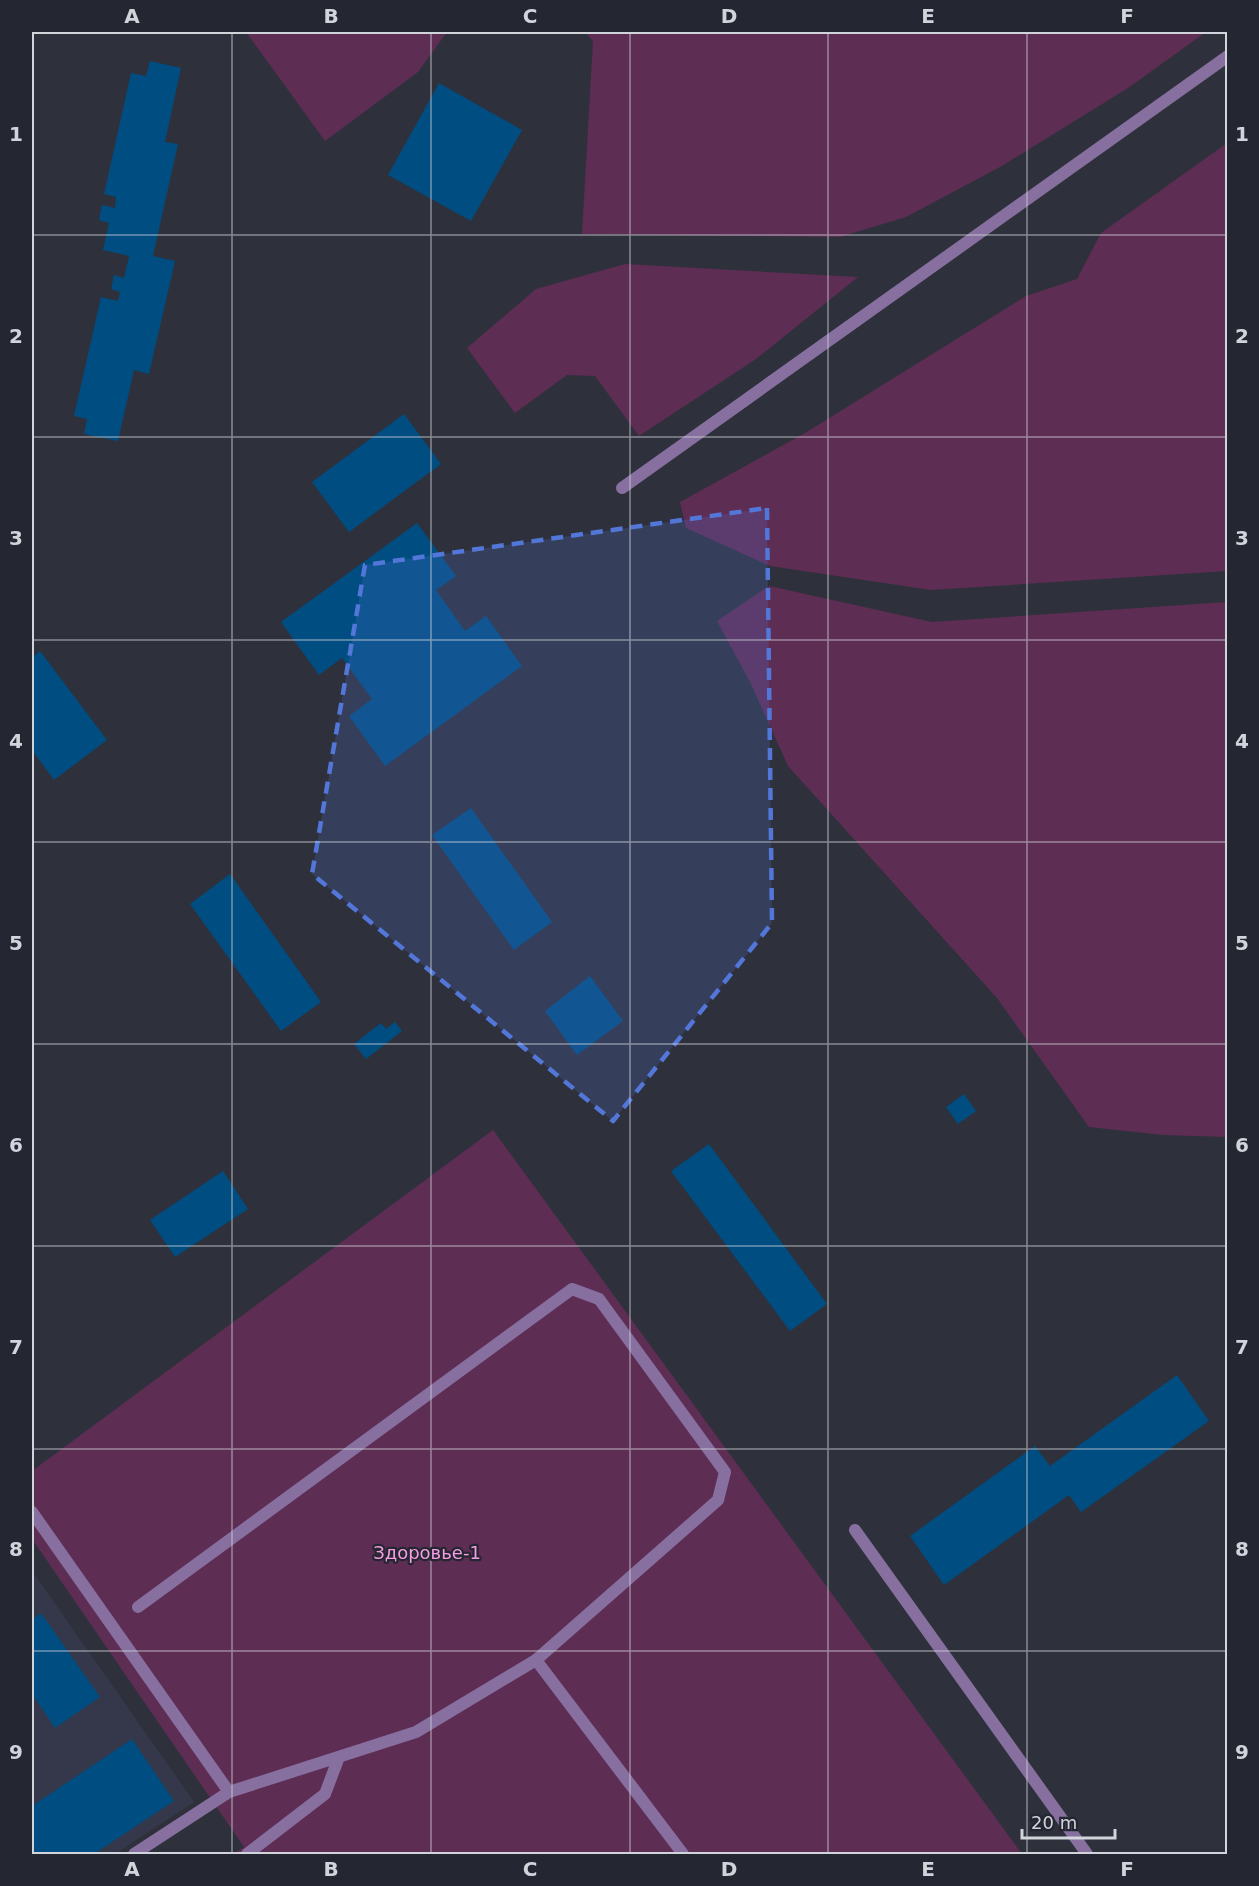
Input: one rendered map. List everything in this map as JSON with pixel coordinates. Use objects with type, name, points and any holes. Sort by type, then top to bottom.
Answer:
[{"type":"street","points":[[622,488],[1227,56]]},
{"type":"street","points":[[134,1854],[229,1792],[416,1732],[536,1660],[718,1500],[725,1472],[599,1299],[573,1289],[138,1607]]},
{"type":"street","points":[[32,1512],[229,1792]]},
{"type":"street","points":[[855,1530],[1087,1854]]},
{"type":"street","points":[[536,1660],[683,1854]]},
{"type":"street","points":[[247,1854],[325,1794],[339,1757]]},
{"type":"highlighted area","points":[[767,508],[772,923],[613,1121],[312,874],[365,565]]},
{"type":"shaded area","points":[[32,1571],[194,1802],[115,1854],[32,1854]]},
{"type":"green space","points":[[246,32],[447,32],[418,72],[325,141]]},
{"type":"green space","points":[[585,32],[1206,32],[1128,88],[1000,167],[906,217],[840,237],[582,234],[593,41]]},
{"type":"green space","points":[[1227,143],[1227,571],[931,590],[770,566],[686,528],[680,502],[805,433],[1026,296],[1077,279],[1101,233]]},
{"type":"green space","points":[[625,264],[858,277],[756,359],[639,436],[595,376],[567,375],[515,413],[467,348],[536,289]]},
{"type":"green space","points":[[769,586],[932,622],[1227,602],[1227,1137],[1163,1135],[1089,1127],[997,998],[788,766],[751,684],[717,621]]},
{"type":"green space","name":"Здоровье-1","points":[[493,1130],[1022,1854],[233,1854],[244,1847],[32,1539],[32,1471]]},
{"type":"building","points":[[150,61],[181,68],[165,142],[178,144],[153,256],[175,261],[149,374],[134,370],[118,441],[84,434],[87,419],[74,416],[101,297],[118,301],[120,292],[111,289],[114,275],[124,278],[129,256],[103,250],[109,223],[99,220],[102,205],[115,208],[116,197],[104,194],[131,73],[146,76]]},
{"type":"building","points":[[439,83],[522,130],[471,221],[388,175]]},
{"type":"building","points":[[404,414],[441,464],[349,532],[312,482]]},
{"type":"building","points":[[417,523],[456,576],[436,590],[465,631],[486,616],[522,666],[385,766],[349,716],[372,699],[342,658],[319,675],[281,622]]},
{"type":"building","points":[[40,651],[107,740],[54,780],[32,750],[32,658]]},
{"type":"building","points":[[471,808],[552,922],[514,950],[432,835]]},
{"type":"building","points":[[230,874],[321,1002],[281,1031],[190,904]]},
{"type":"building","points":[[590,976],[623,1021],[577,1055],[545,1011]]},
{"type":"building","points":[[395,1022],[402,1031],[366,1059],[354,1044],[381,1023],[386,1029]]},
{"type":"building","points":[[964,1094],[976,1111],[958,1124],[946,1107]]},
{"type":"building","points":[[709,1144],[827,1304],[790,1331],[671,1171]]},
{"type":"building","points":[[223,1171],[248,1209],[175,1257],[150,1220]]},
{"type":"building","points":[[1177,1375],[1209,1421],[1081,1512],[1069,1495],[944,1585],[910,1536],[1035,1446],[1050,1466]]},
{"type":"building","points":[[41,1613],[100,1697],[55,1728],[32,1694],[32,1620]]},
{"type":"building","points":[[132,1739],[174,1801],[94,1854],[32,1854],[32,1806]]}]
